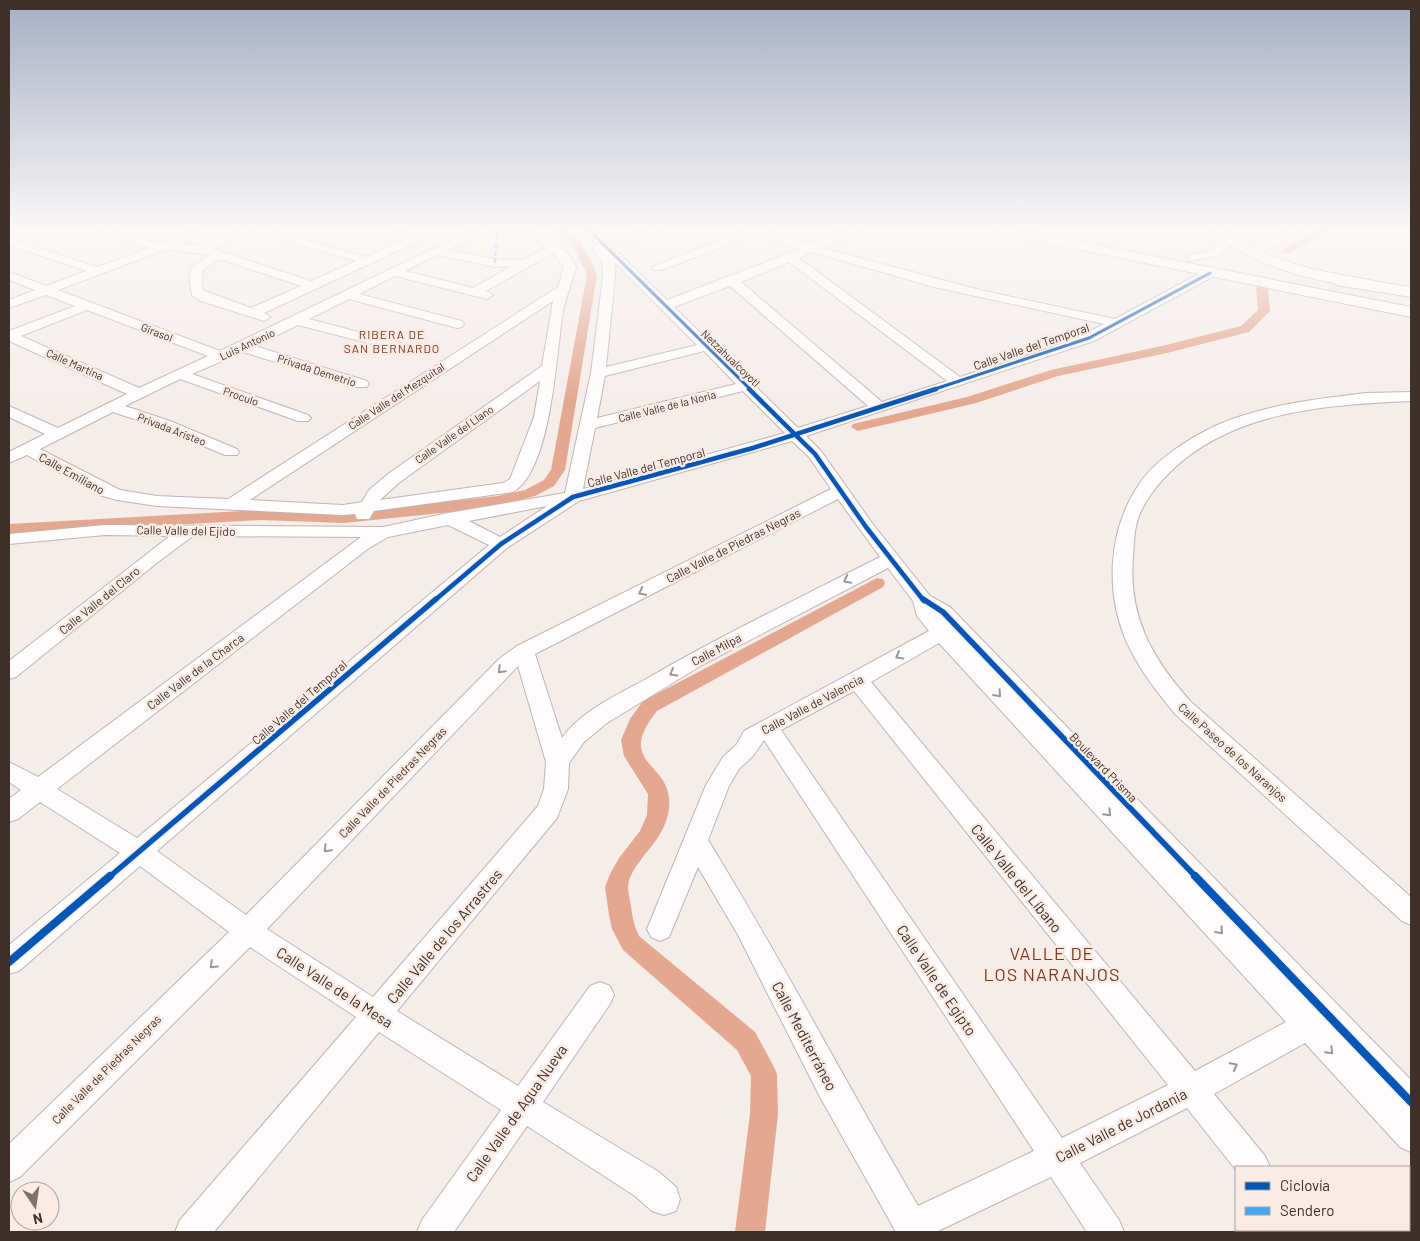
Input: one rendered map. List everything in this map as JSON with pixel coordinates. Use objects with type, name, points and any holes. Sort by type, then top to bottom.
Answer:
[{"type":"main road","points":[[1287,288],[1411,312]]},
{"type":"main road","points":[[1344,288],[1411,301]]},
{"type":"main road","points":[[1383,288],[1411,292]]},
{"type":"street","name":"Girasol","points":[[40,288],[222,357]]},
{"type":"street","points":[[9,304],[52,288]]},
{"type":"street","points":[[196,288],[196,292],[206,298],[273,321]]},
{"type":"street","points":[[252,313],[309,288]]},
{"type":"street","name":"Luis Antonio","points":[[9,458],[178,374],[242,348],[362,288]]},
{"type":"street","points":[[454,288],[487,296]]},
{"type":"street","points":[[473,293],[482,288]]},
{"type":"street","points":[[573,497],[598,373],[607,288]]},
{"type":"street","name":"Netzahualcoyotl","points":[[646,288],[796,435]]},
{"type":"street","points":[[664,306],[713,288]]},
{"type":"street","points":[[740,288],[880,408]]},
{"type":"street","points":[[832,288],[958,382]]},
{"type":"street","points":[[950,288],[1117,323]]},
{"type":"street","name":"Calle Valle del Temporal","points":[[9,962],[501,544],[573,497],[697,465],[796,435],[1054,351],[1089,338],[1182,288]]},
{"type":"street","points":[[1391,288],[1411,292]]},
{"type":"street","points":[[550,367],[550,350],[561,290]]},
{"type":"street","name":"Calle Valle del Mezquital","points":[[233,504],[322,444],[561,290]]},
{"type":"street","points":[[348,295],[457,324]]},
{"type":"street","points":[[9,336],[86,306]]},
{"type":"street","points":[[296,320],[407,350]]},
{"type":"street","name":"Calle Martina","points":[[9,336],[139,394]]},
{"type":"street","points":[[598,373],[705,347]]},
{"type":"street","name":"Privada Demetrio","points":[[242,348],[303,364],[362,384]]},
{"type":"street","name":"Calle Valle del Llano","points":[[365,508],[375,494],[394,478],[550,367]]},
{"type":"street","name":"Calle Emiliano","points":[[28,449],[117,496],[157,501],[343,510],[492,491],[516,484],[521,477],[542,417],[550,367]]},
{"type":"street","name":"Proculo","points":[[178,374],[303,418]]},
{"type":"street","name":"Calle Valle de la Noria","points":[[588,426],[746,386]]},
{"type":"street","name":"Calle Paseo de los Naranjos","points":[[1411,398],[1319,404],[1266,414],[1231,425],[1195,443],[1163,466],[1141,490],[1126,523],[1121,560],[1124,604],[1136,642],[1157,678],[1183,708],[1411,912]]},
{"type":"street","name":"Privada Aristeo","points":[[112,407],[164,424],[231,452]]},
{"type":"street","points":[[9,411],[56,433]]},
{"type":"street","points":[[796,435],[815,454],[842,490],[866,527],[923,600],[927,616],[949,629],[1317,1021],[1411,1136]]},
{"type":"street","name":"Calle Valle de Piedras Negras","points":[[9,1166],[248,931],[506,664],[524,651],[842,490]]},
{"type":"street","name":"Calle Valle del Ejido","points":[[9,539],[76,531],[374,532],[573,497]]},
{"type":"street","points":[[365,508],[362,520],[374,532]]},
{"type":"street","points":[[448,518],[501,544]]},
{"type":"street","name":"Calle Valle del Claro","points":[[9,672],[151,558],[190,530]]},
{"type":"street","name":"Calle Valle de la Charca","points":[[9,812],[363,544],[374,532]]},
{"type":"street","name":"Calle Milpa","points":[[558,762],[576,736],[599,717],[633,696],[712,651],[891,559]]},
{"type":"street","name":"Calle Valle de Valencia","points":[[660,930],[695,840],[731,763],[745,750],[752,737],[766,727],[857,680],[949,629]]},
{"type":"street","name":"Calle Valle de los Arrastres","points":[[192,1232],[548,811],[556,789],[558,762],[524,651]]},
{"type":"street","name":"Calle Valle del Líbano","points":[[857,680],[1253,1166]]},
{"type":"street","name":"Calle Valle de Egipto","points":[[766,727],[1107,1232]]},
{"type":"street","name":"Calle Valle de la Mesa","points":[[9,771],[139,852],[248,931],[377,1015],[647,1184],[664,1199]]},
{"type":"street","name":"Calle Mediterráneo","points":[[695,840],[748,927],[831,1086],[913,1230]]},
{"type":"street","name":"Calle Valle de Agua Nueva","points":[[434,1232],[600,994]]},
{"type":"street","points":[[1317,1021],[1411,1102]]},
{"type":"street","name":"Calle Valle de Jordania","points":[[913,1230],[1191,1090],[1317,1021]]},
{"type":"waterway","points":[[9,529],[261,515],[344,518],[498,501],[530,493],[549,483],[558,470],[590,288]]},
{"type":"waterway","points":[[858,427],[971,400],[1055,373],[1167,349],[1245,329],[1264,311],[1262,288]]},
{"type":"waterway","points":[[750,1232],[764,1114],[764,1074],[746,1041],[631,943],[622,920],[617,885],[627,864],[648,837],[657,815],[659,802],[657,791],[634,756],[631,740],[642,715],[650,706],[877,583]]},
{"type":"cycle path","name":"Boulevard Prisma","points":[[647,288],[815,454],[866,527],[923,600],[943,612],[1411,1102]]},
{"type":"cycle path","points":[[9,962],[501,544],[573,497],[753,448],[1054,351],[1089,338],[1182,288]]},
{"type":"district","name":"RIBERA DE SAN BERNARDO","points":[[392,341]]},
{"type":"district","name":"VALLE DE LOS NARANJOS","points":[[1052,963]]}]
